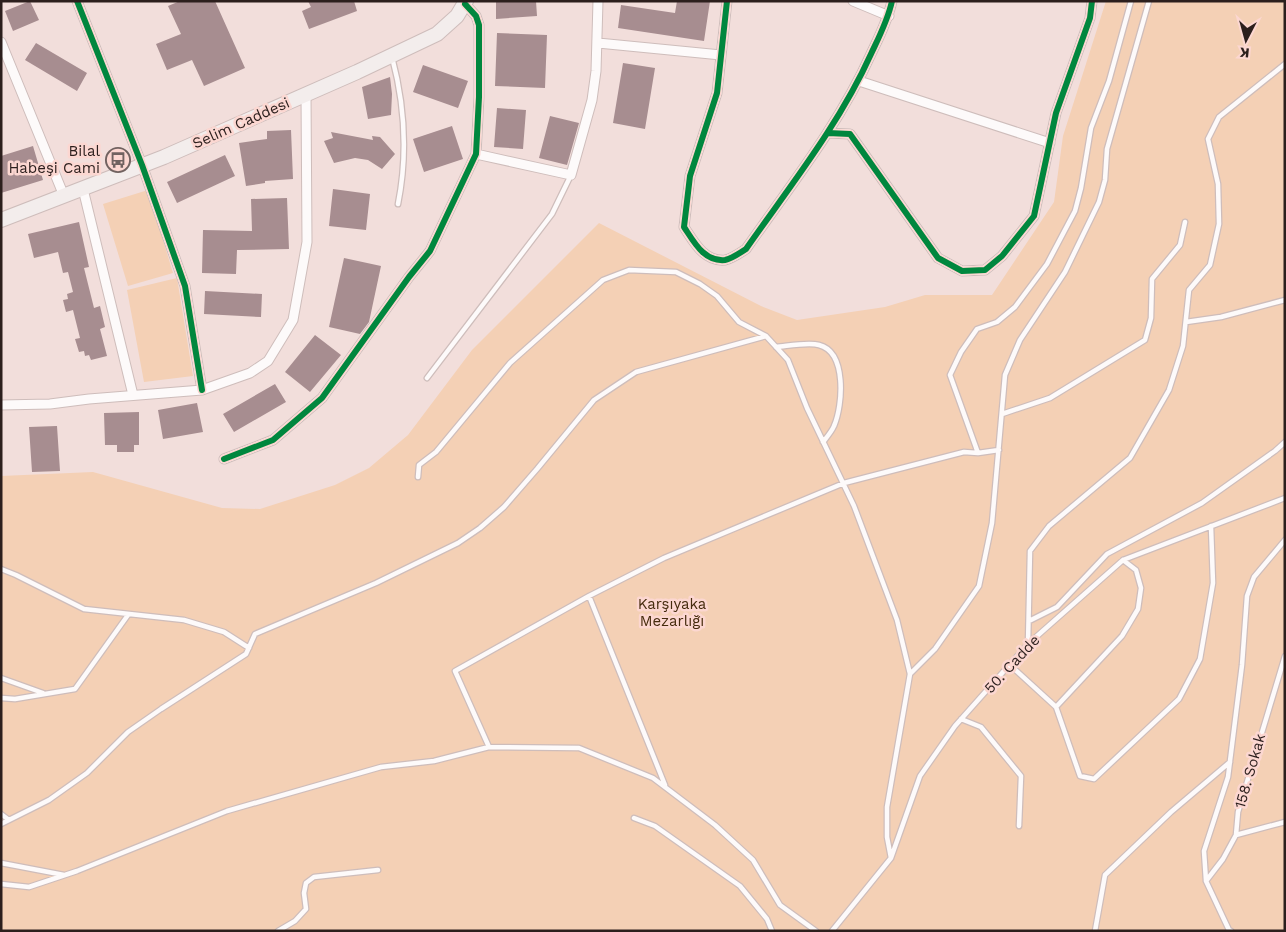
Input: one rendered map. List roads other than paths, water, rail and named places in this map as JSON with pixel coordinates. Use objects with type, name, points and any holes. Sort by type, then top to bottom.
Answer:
[{"type":"main road","name":"Selim Caddesi","points":[[1,220],[142,165],[306,95],[438,34],[458,16],[466,2]]},
{"type":"street","points":[[77,1],[142,165],[185,286],[202,390]]},
{"type":"street","points":[[476,154],[571,175],[592,100],[598,43],[598,1]]},
{"type":"street","points":[[727,1],[717,93],[690,176],[684,227],[696,245],[709,258],[726,260],[746,249],[828,133],[859,81],[889,16],[892,1]]},
{"type":"street","points":[[853,1],[889,16]]},
{"type":"street","points":[[828,133],[850,134],[938,258],[962,271],[985,270],[1002,256],[1034,216],[1056,113],[1090,18],[1092,1]]},
{"type":"street","points":[[224,459],[273,440],[322,398],[403,285],[430,251],[476,154],[479,97],[479,25],[476,16],[466,2]]},
{"type":"street","points":[[1,42],[64,196]]},
{"type":"street","points":[[598,43],[721,55]]},
{"type":"street","points":[[1,70],[10,66]]},
{"type":"street","points":[[859,81],[1050,143]]},
{"type":"street","points":[[1,406],[50,404],[202,390],[250,373],[268,361],[293,320],[308,242],[306,95]]},
{"type":"street","points":[[83,189],[132,395]]},
{"type":"lane","points":[[978,453],[950,376],[961,352],[977,329],[997,322],[1015,307],[1047,264],[1075,211],[1081,188],[1091,128],[1108,81],[1131,1]]},
{"type":"lane","points":[[910,674],[934,649],[979,586],[992,523],[1005,375],[1020,340],[1065,272],[1099,202],[1105,180],[1107,149],[1149,1]]},
{"type":"lane","points":[[392,55],[400,94],[405,139],[398,204]]},
{"type":"lane","points":[[1028,644],[1030,551],[1049,526],[1130,458],[1169,390],[1183,346],[1189,290],[1210,264],[1220,224],[1218,184],[1208,138],[1219,117],[1285,64]]},
{"type":"lane","points":[[428,378],[552,214],[571,175]]},
{"type":"lane","points":[[1002,414],[1050,398],[1145,340],[1150,318],[1152,279],[1180,245],[1184,222]]},
{"type":"lane","points":[[418,477],[418,464],[436,452],[510,363],[602,280],[629,270],[676,272],[700,284],[717,296],[739,322],[766,336],[788,360],[807,408],[854,506],[898,620],[910,674],[887,807],[887,837],[891,858]]},
{"type":"lane","points":[[1186,322],[1221,317],[1285,300]]},
{"type":"lane","points":[[1,824],[48,800],[87,774],[128,732],[246,654],[255,634],[376,583],[458,543],[480,528],[504,506],[538,469],[594,400],[636,372],[766,336]]},
{"type":"lane","points":[[776,347],[818,345],[829,349],[837,364],[841,381],[839,406],[834,426],[823,442]]},
{"type":"lane","points":[[1029,621],[1057,607],[1107,554],[1202,503],[1285,442]]},
{"type":"lane","points":[[489,747],[455,672],[589,596],[664,558],[844,483],[964,452],[978,453],[999,450]]},
{"type":"lane","name":"50. Cadde","points":[[832,931],[891,858],[920,776],[962,719],[1028,644],[1122,560],[1285,498]]},
{"type":"lane","points":[[1010,665],[1056,707],[1080,776],[1094,779],[1179,699],[1200,659],[1213,583],[1211,526]]},
{"type":"lane","points":[[1231,931],[1206,881],[1204,851],[1228,777],[1242,665],[1247,596],[1254,577],[1285,540]]},
{"type":"lane","points":[[1056,707],[1122,636],[1138,609],[1141,588],[1136,570],[1122,560]]},
{"type":"lane","points":[[1,569],[84,609],[184,620],[224,632],[249,648]]},
{"type":"lane","points":[[589,596],[665,787]]},
{"type":"lane","points":[[1,698],[15,699],[75,689],[128,615]]},
{"type":"lane","name":"158. Sokak","points":[[1206,881],[1236,835],[1238,812],[1285,656]]},
{"type":"lane","points":[[1,678],[44,694]]},
{"type":"lane","points":[[962,719],[982,727],[1021,776],[1019,826]]},
{"type":"lane","points":[[1,884],[30,887],[226,811],[380,767],[434,761],[489,747],[578,748],[654,778],[715,825],[753,860],[780,905],[816,931]]},
{"type":"lane","points":[[1095,931],[1105,875],[1171,812],[1230,762]]},
{"type":"lane","points":[[1,814],[9,820]]},
{"type":"lane","points":[[634,818],[655,826],[740,886],[766,918],[772,931]]},
{"type":"lane","points":[[1236,835],[1285,822]]},
{"type":"lane","points":[[1,863],[65,875]]},
{"type":"lane","points":[[278,931],[295,920],[306,909],[304,893],[306,883],[314,877],[378,870]]},
{"type":"place","name":"Bilal Habeşi Cami","points":[[118,160]]},
{"type":"park label","name":"Karşıyaka Mezarlığı","points":[[672,612]]}]
